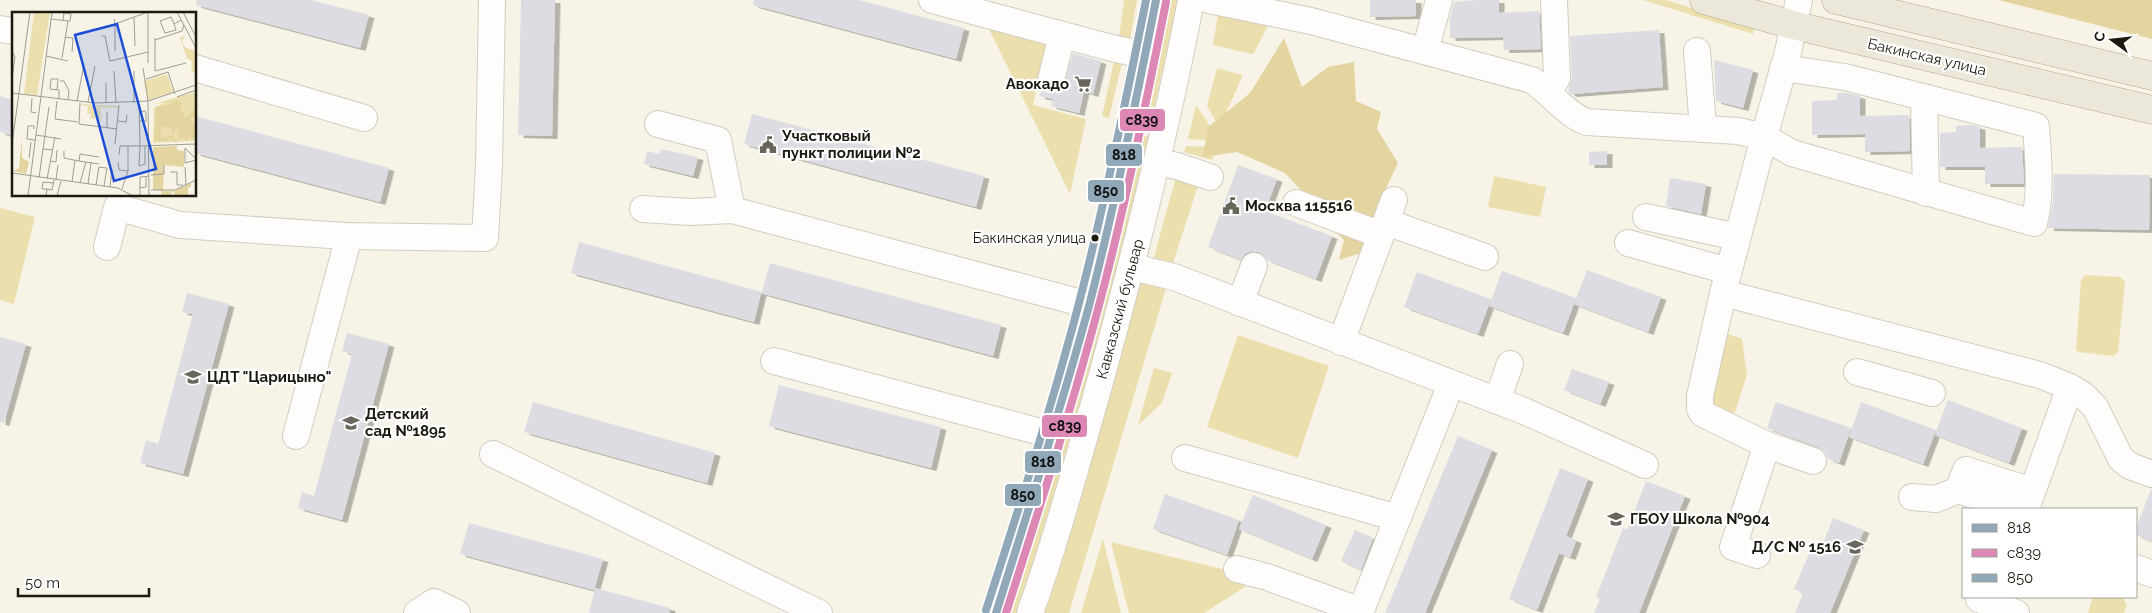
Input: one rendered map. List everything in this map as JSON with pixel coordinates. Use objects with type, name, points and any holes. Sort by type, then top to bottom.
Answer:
[{"type":"main road","name":"Бакинская улица","points":[[1704,0],[1796,12],[2152,110]]},
{"type":"main road","points":[[1836,0],[2152,76]]},
{"type":"street","points":[[107,247],[116,207],[180,225],[346,236],[485,238],[489,166],[492,0]]},
{"type":"street","points":[[932,0],[1147,56]]},
{"type":"street","name":"Кавказский бульвар","points":[[996,613],[1052,435],[1089,305],[1147,56],[1156,0]]},
{"type":"street","name":"Кавказский бульвар","points":[[1030,613],[1062,518],[1132,267],[1158,162],[1191,0]]},
{"type":"street","points":[[1209,0],[1301,9],[1425,51],[1532,80],[1548,91],[1578,120],[1738,131],[1764,137],[1792,153],[2034,223],[2039,182],[2036,126],[1845,77],[1784,68]]},
{"type":"street","points":[[1425,51],[1439,0]]},
{"type":"street","points":[[1548,91],[1557,78],[1554,0]]},
{"type":"street","points":[[1796,12],[1784,68],[1725,282],[1700,396],[1700,410],[1703,414],[1767,445],[1814,461]]},
{"type":"street","points":[[1051,80],[1062,35]]},
{"type":"street","points":[[1697,51],[1703,128]]},
{"type":"street","points":[[196,68],[364,118]]},
{"type":"street","points":[[1924,97],[1926,192]]},
{"type":"street","points":[[658,124],[718,140],[732,210]]},
{"type":"street","points":[[1158,162],[1210,177]]},
{"type":"street","points":[[1296,203],[1387,219],[1485,257]]},
{"type":"street","points":[[643,210],[690,212],[732,210],[1089,305]]},
{"type":"street","points":[[1646,217],[1737,237]]},
{"type":"street","points":[[1341,342],[1387,219]]},
{"type":"street","points":[[296,436],[346,248],[346,236]]},
{"type":"street","points":[[1628,243],[1725,282],[1897,339],[2040,375],[2070,387],[2083,395],[2095,407],[2121,460],[2130,466],[2152,474]]},
{"type":"street","points":[[1240,303],[1254,266]]},
{"type":"street","points":[[1132,267],[1174,277],[1497,401],[1645,465]]},
{"type":"street","points":[[1885,380],[1897,339]]},
{"type":"street","points":[[774,361],[938,415],[1052,435]]},
{"type":"street","points":[[1497,401],[1510,364]]},
{"type":"street","points":[[1858,372],[1932,393]]},
{"type":"street","points":[[1237,569],[1267,577],[1361,612],[1451,384]]},
{"type":"street","points":[[2012,504],[2070,387]]},
{"type":"street","points":[[1757,555],[1733,547],[1767,445]]},
{"type":"street","points":[[493,454],[819,613]]},
{"type":"street","points":[[1185,458],[1398,518]]},
{"type":"street","points":[[1958,490],[1966,470],[2012,504]]},
{"type":"street","points":[[1912,498],[1936,499],[1958,490],[2012,504]]},
{"type":"street","points":[[2137,568],[2152,574]]},
{"type":"street","points":[[1979,599],[2016,613]]},
{"type":"street","points":[[417,613],[434,602],[457,613]]},
{"type":"shaded area","points":[[1124,0],[1137,0],[1130,40],[1119,38]]},
{"type":"shaded area","points":[[1167,0],[1178,0],[1150,127],[1140,125]]},
{"type":"shaded area","points":[[1643,0],[1666,0],[1754,28],[1753,34]]},
{"type":"shaded area","points":[[1998,0],[2152,0],[2152,39]]},
{"type":"shaded area","points":[[1219,9],[1271,19],[1254,53],[1213,45]]},
{"type":"shaded area","points":[[985,21],[1049,37],[1033,105],[1086,119],[1070,194]]},
{"type":"shaded area","points":[[1284,38],[1302,87],[1328,67],[1354,62],[1356,101],[1381,112],[1377,129],[1398,163],[1374,214],[1367,251],[1339,260],[1344,240],[1327,224],[1312,202],[1285,173],[1237,152],[1203,157],[1208,127],[1250,93]]},
{"type":"shaded area","points":[[1114,61],[1122,63],[1109,118],[1102,116]]},
{"type":"shaded area","points":[[1217,68],[1243,75],[1225,115],[1221,130],[1207,106]]},
{"type":"shaded area","points":[[1196,105],[1218,138],[1217,141],[1188,139]]},
{"type":"shaded area","points":[[1138,135],[1149,137],[1137,195],[1108,310],[1024,594],[1017,613],[1006,613]]},
{"type":"shaded area","points":[[1186,146],[1216,147],[1212,160],[1184,152]]},
{"type":"shaded area","points":[[1494,176],[1546,187],[1540,217],[1488,207]]},
{"type":"shaded area","points":[[1176,177],[1198,186],[1171,269],[1152,264]]},
{"type":"shaded area","points":[[0,208],[35,217],[14,304],[0,300]]},
{"type":"shaded area","points":[[2085,275],[2120,277],[2125,282],[2118,352],[2113,356],[2076,350],[2081,280]]},
{"type":"shaded area","points":[[1142,279],[1167,285],[1069,613],[1041,613]]},
{"type":"shaded area","points":[[1720,331],[1742,339],[1747,375],[1733,418],[1709,407]]},
{"type":"shaded area","points":[[1238,335],[1329,366],[1298,458],[1207,427]]},
{"type":"shaded area","points":[[1154,368],[1172,373],[1162,403],[1138,425]]},
{"type":"shaded area","points":[[1103,539],[1121,613],[1081,613]]},
{"type":"shaded area","points":[[1111,542],[1259,578],[1204,613],[1129,613]]},
{"type":"shaded area","points":[[2093,598],[2123,598],[2127,605],[2124,613],[2088,613]]},
{"type":"building","points":[[197,0],[311,0],[369,15],[360,48],[196,5]]},
{"type":"building","points":[[521,0],[555,0],[552,136],[518,135]]},
{"type":"building","points":[[754,0],[859,0],[964,28],[956,59],[753,5]]},
{"type":"building","points":[[1370,0],[1416,0],[1416,16],[1370,17]]},
{"type":"building","points":[[1499,0],[1499,13],[1539,11],[1541,49],[1504,50],[1503,37],[1450,38],[1450,18],[1454,2]]},
{"type":"building","points":[[1659,30],[1663,87],[1571,94],[1568,91],[1572,77],[1570,36]]},
{"type":"building","points":[[1073,53],[1101,61],[1093,94],[1084,91],[1079,113],[1051,106],[1053,99],[1039,96],[1041,91],[1047,94],[1055,94],[1062,90]]},
{"type":"building","points":[[1714,60],[1753,70],[1743,108],[1716,101]]},
{"type":"building","points":[[1837,93],[1860,96],[1860,116],[1909,115],[1910,151],[1865,152],[1865,134],[1812,135],[1812,101],[1837,100]]},
{"type":"building","points":[[0,96],[12,99],[12,135],[0,132]]},
{"type":"building","points":[[752,114],[984,176],[976,207],[744,144]]},
{"type":"building","points":[[196,116],[389,168],[380,202],[196,153]]},
{"type":"building","points":[[1973,125],[1980,127],[1980,148],[2022,147],[2024,184],[1985,184],[1985,167],[1940,167],[1940,133],[1956,132],[1956,126]]},
{"type":"building","points":[[661,149],[698,157],[693,176],[644,164],[647,151],[660,154]]},
{"type":"building","points":[[1607,151],[1607,165],[1589,165],[1589,152]]},
{"type":"building","points":[[1238,165],[1277,179],[1265,211],[1332,236],[1316,279],[1267,260],[1259,252],[1251,251],[1245,254],[1241,260],[1208,247]]},
{"type":"building","points":[[2054,174],[2150,175],[2149,230],[2048,228],[2053,201]]},
{"type":"building","points":[[1670,178],[1706,184],[1701,214],[1666,206]]},
{"type":"building","points":[[579,242],[762,292],[770,263],[1001,325],[993,356],[761,293],[754,322],[571,273]]},
{"type":"building","points":[[1587,270],[1661,297],[1648,332],[1574,304]]},
{"type":"building","points":[[1502,271],[1576,298],[1563,333],[1489,306]]},
{"type":"building","points":[[1417,272],[1491,299],[1478,334],[1404,307]]},
{"type":"building","name":"ЦДТ \"Царицыно\"","points":[[187,293],[229,304],[183,474],[140,463],[146,440],[158,444],[193,314],[182,312]]},
{"type":"building","name":"Детский сад №1895","points":[[347,333],[389,344],[342,520],[298,508],[302,492],[314,496],[352,354],[342,351]]},
{"type":"building","points":[[0,337],[26,344],[4,423],[0,422]]},
{"type":"building","points":[[1572,369],[1609,382],[1600,404],[1564,390]]},
{"type":"building","points":[[779,385],[941,427],[931,468],[769,426]]},
{"type":"building","points":[[1948,400],[2022,428],[2009,463],[1935,435]]},
{"type":"building","points":[[533,402],[715,453],[707,483],[524,432]]},
{"type":"building","points":[[1776,402],[1851,428],[1839,463],[1828,459],[1825,452],[1818,447],[1767,428]]},
{"type":"building","points":[[1861,402],[1936,430],[1923,464],[1849,437]]},
{"type":"building","points":[[1458,436],[1492,450],[1425,613],[1385,613]]},
{"type":"building","points":[[1560,468],[1588,479],[1566,536],[1576,540],[1570,557],[1559,553],[1537,610],[1509,599]]},
{"type":"building","points":[[1646,481],[1685,496],[1639,613],[1594,613],[1600,599],[1596,597],[1623,528],[1627,530]]},
{"type":"building","points":[[2152,489],[2152,541],[2137,535],[2137,525]]},
{"type":"building","points":[[1165,494],[1239,520],[1227,555],[1153,529]]},
{"type":"building","points":[[1253,495],[1326,525],[1312,559],[1239,529]]},
{"type":"building","points":[[1833,518],[1864,530],[1830,613],[1795,613],[1803,593],[1794,589],[1813,544],[1821,548]]},
{"type":"building","points":[[469,523],[603,559],[594,590],[460,554]]},
{"type":"building","points":[[1355,530],[1373,538],[1361,570],[1341,561]]},
{"type":"building","points":[[595,588],[670,608],[670,613],[589,613]]},
{"type":"transit line","name":"850","points":[[986,610],[1069,342],[1098,228],[1146,0]]},
{"type":"transit line","name":"818","points":[[996,613],[1056,422],[1089,306],[1125,153],[1156,0]]},
{"type":"transit line","name":"с839","points":[[1006,613],[1098,309],[1135,156],[1166,2]]},
{"type":"place","name":"Авокадо","points":[[1083,84]]},
{"type":"place","name":"Участковый пункт полиции №2","points":[[768,145]]},
{"type":"place","name":"Москва 115516","points":[[1231,206]]},
{"type":"place","name":"Бакинская улица","points":[[1095,238]]},
{"type":"place","name":"ЦДТ \"Царицыно\"","points":[[193,377]]},
{"type":"place","name":"Детский сад №1895","points":[[351,423]]},
{"type":"place","name":"ГБОУ Школа №904","points":[[1616,519]]},
{"type":"place","name":"Д/C № 1516","points":[[1855,547]]}]
